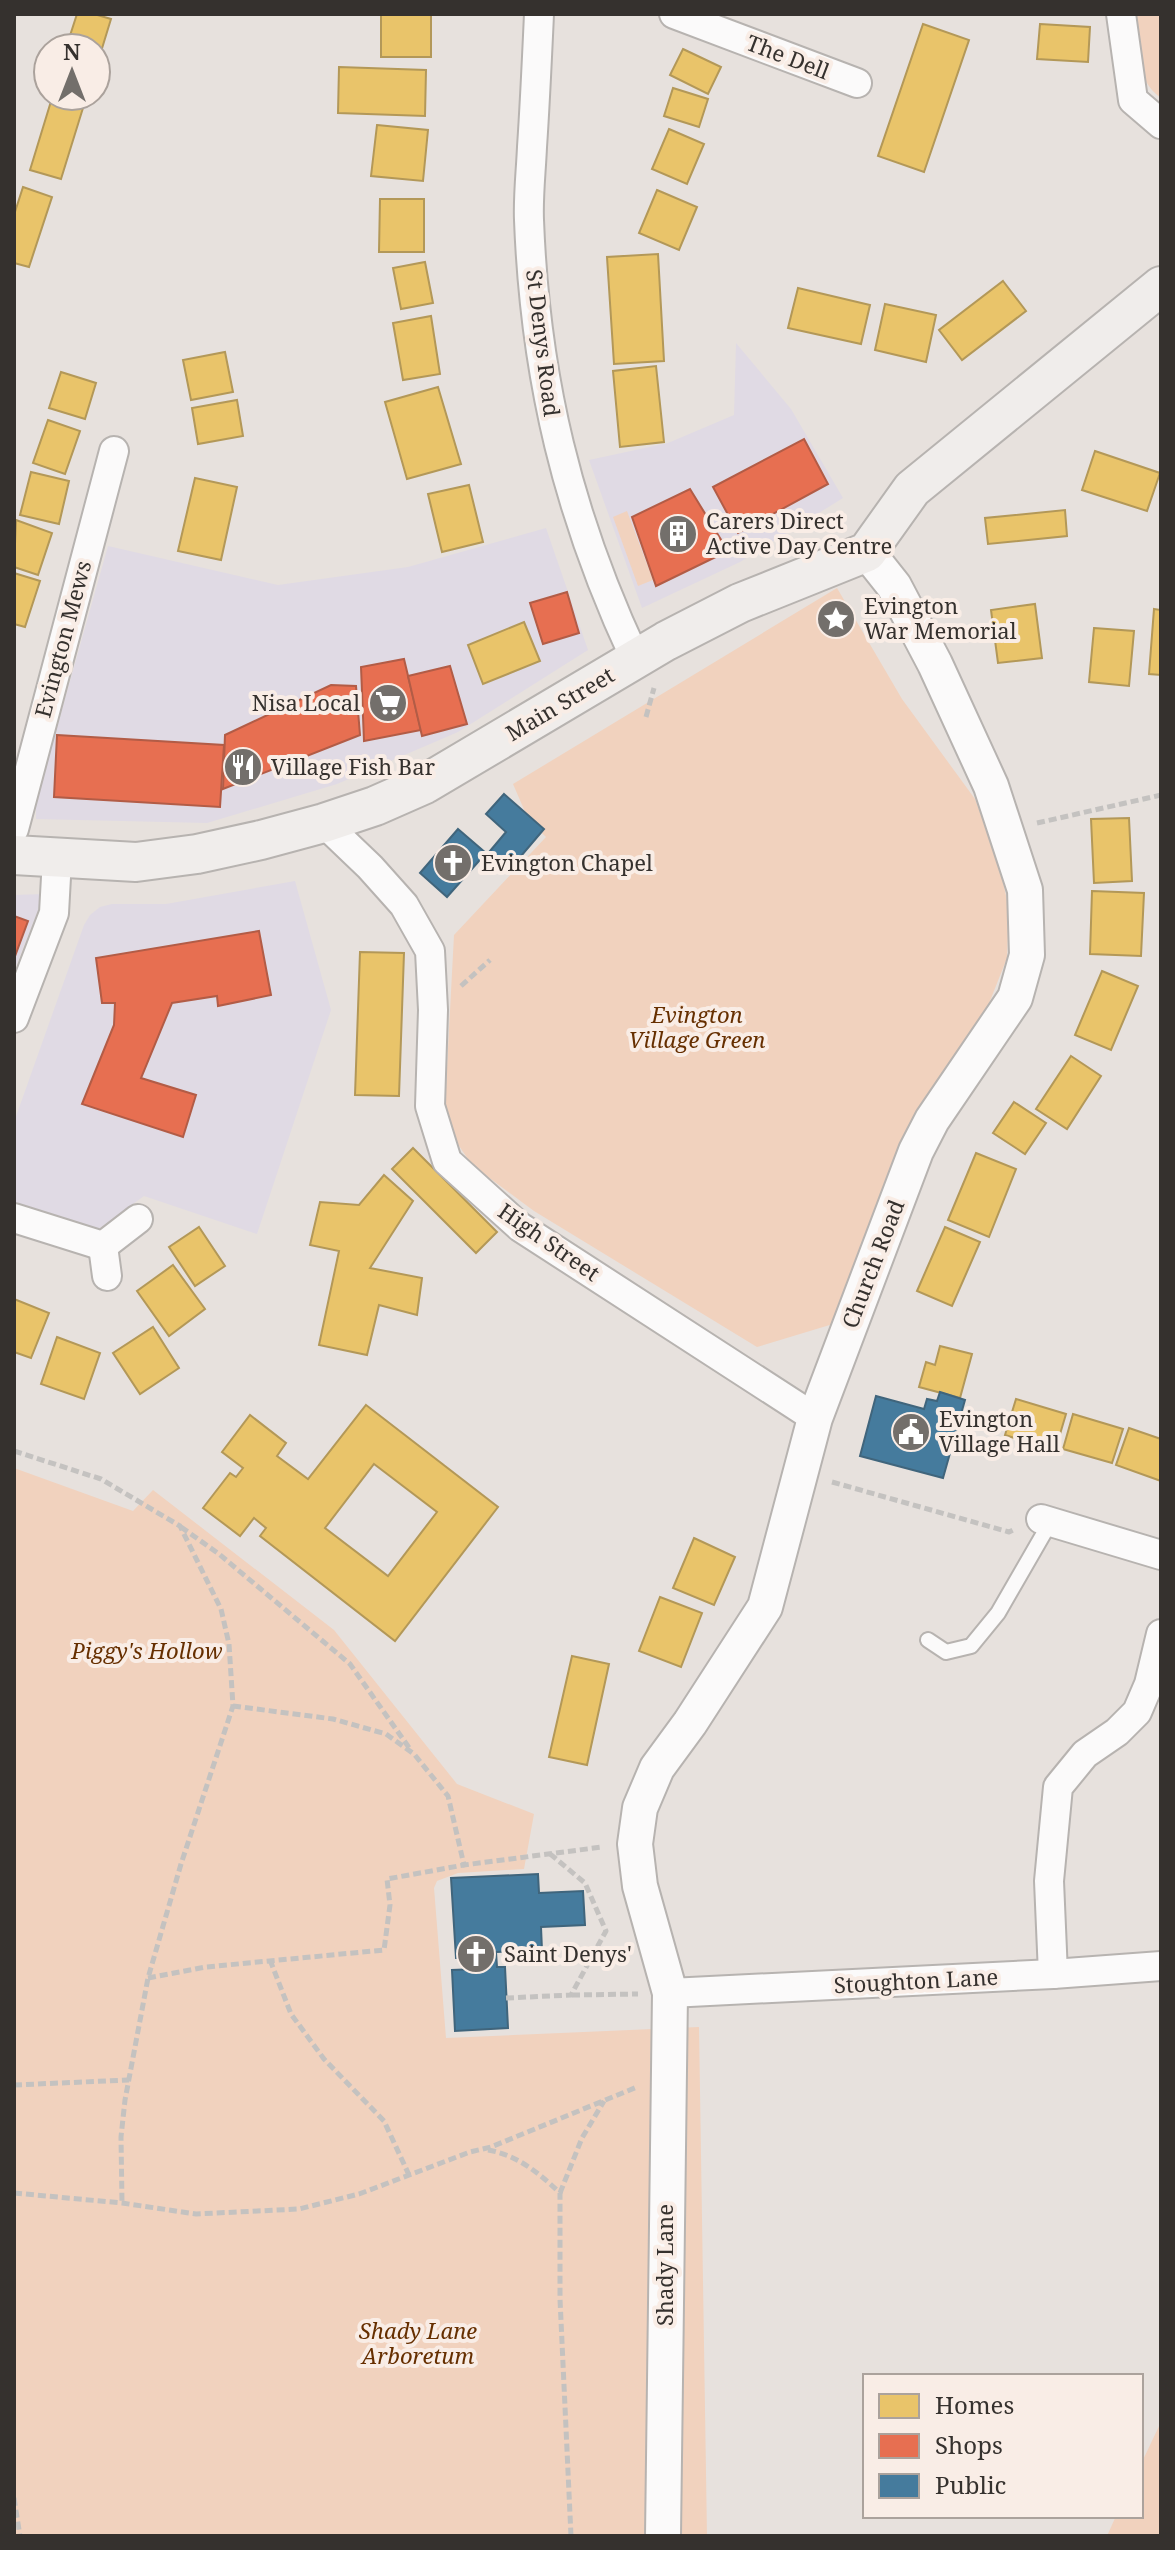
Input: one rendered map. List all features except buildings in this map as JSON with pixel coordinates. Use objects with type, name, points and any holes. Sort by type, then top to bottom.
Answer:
[{"type":"main road","points":[[867,552],[912,489],[1161,286]]},
{"type":"main road","name":"Main Street","points":[[14,855],[136,862],[197,854],[324,823],[375,806],[425,784],[635,658],[740,603],[867,552]]},
{"type":"street","name":"St Denys Road","points":[[539,14],[529,217],[537,336],[553,427],[573,498],[608,601],[635,658]]},
{"type":"street","name":"The Dell","points":[[674,14],[857,83]]},
{"type":"street","points":[[1121,14],[1133,100],[1161,124]]},
{"type":"street","name":"Evington Mews","points":[[14,829],[114,451]]},
{"type":"street","name":"Church Road","points":[[670,1993],[640,1886],[635,1844],[640,1808],[657,1768],[765,1607],[815,1418],[916,1151],[932,1120],[1015,998],[1027,955],[1025,890],[991,786],[935,664],[894,586],[867,552]]},
{"type":"street","name":"High Street","points":[[324,823],[404,905],[430,951],[433,1010],[430,1106],[447,1161],[520,1227],[815,1418]]},
{"type":"street","points":[[14,1018],[54,913],[57,859]]},
{"type":"street","points":[[14,1218],[103,1246]]},
{"type":"street","points":[[103,1246],[138,1219]]},
{"type":"street","points":[[103,1246],[107,1276]]},
{"type":"street","points":[[1046,1520],[1161,1555]]},
{"type":"street","points":[[1053,1974],[1049,1881],[1058,1787],[1085,1754],[1117,1732],[1137,1712],[1149,1684],[1161,1634]]},
{"type":"street","name":"Stoughton Lane","points":[[670,1993],[1161,1966]]},
{"type":"street","name":"Shady Lane","points":[[663,2536],[670,1993]]},
{"type":"lane","points":[[928,1640],[946,1652],[971,1646],[998,1613],[1046,1520]]},
{"type":"path","points":[[1007,830],[1161,795]]},
{"type":"path","points":[[14,1451],[101,1479],[180,1526],[219,1554],[350,1664],[448,1796],[464,1865]]},
{"type":"path","points":[[800,1474],[1009,1532],[1046,1520]]},
{"type":"path","points":[[122,2203],[121,2137],[148,1978],[181,1864],[233,1706],[229,1644],[221,1609],[180,1526]]},
{"type":"path","points":[[233,1706],[333,1719],[386,1734],[414,1754]]},
{"type":"path","points":[[148,1978],[206,1967],[384,1950],[390,1905],[387,1879],[548,1852],[635,1844]]},
{"type":"path","points":[[548,1852],[585,1883],[606,1931],[571,1995]]},
{"type":"path","points":[[270,1960],[291,2014],[324,2059],[384,2121],[409,2175]]},
{"type":"path","points":[[506,1998],[670,1993]]},
{"type":"path","points":[[14,2193],[122,2203],[196,2214],[299,2209],[359,2194],[483,2149],[668,2074]]},
{"type":"path","points":[[14,2085],[129,2080]]},
{"type":"path","points":[[571,2536],[560,2299],[560,2193],[582,2138],[605,2100]]},
{"type":"path","points":[[483,2149],[506,2153],[521,2161],[560,2193]]},
{"type":"path","points":[[14,2498],[20,2536]]},
{"type":"shaded area","points":[[736,343],[791,409],[843,498],[740,562],[642,608],[589,460],[668,443],[734,415]]},
{"type":"shaded area","points":[[546,528],[588,650],[458,732],[337,784],[207,823],[36,819],[36,802],[108,546],[278,585],[408,567]]},
{"type":"shaded area","points":[[295,881],[331,1010],[257,1234],[144,1196],[100,1228],[80,1231],[14,1210],[14,1122],[90,915],[100,907],[112,904],[166,904]]},
{"type":"shaded area","points":[[14,895],[44,895],[14,971]]},
{"type":"green space","points":[[1135,14],[1161,14],[1161,98],[1152,90],[1142,71]]},
{"type":"green space","points":[[627,511],[653,580],[638,586],[613,517]]},
{"type":"green space","name":"Evington Village Green","points":[[837,588],[902,699],[975,799],[998,860],[1009,909],[1007,958],[986,1011],[833,1324],[757,1347],[534,1211],[472,1165],[453,1137],[445,1106],[454,935],[546,837],[529,821],[513,784]]},
{"type":"green space","name":"Shady Lane Arboretum","points":[[14,1468],[133,1511],[153,1490],[334,1630],[457,1784],[534,1814],[524,1869],[458,1873],[437,1881],[434,1888],[446,2038],[699,2027],[707,2536],[14,2536]]},
{"type":"green space","points":[[1161,2422],[1161,2536],[1107,2536],[1115,2518],[1143,2518],[1143,2460]]},
{"type":"place","name":"Carers Direct Active Day Centre","points":[[678,534]]},
{"type":"place","name":"Evington War Memorial","points":[[836,619]]},
{"type":"place","name":"Nisa Local","points":[[388,703]]},
{"type":"place","name":"Village Fish Bar","points":[[243,767]]},
{"type":"place","name":"Evington Chapel","points":[[453,863]]},
{"type":"place","name":"Evington Village Hall","points":[[911,1432]]},
{"type":"place","name":"Saint Denys'","points":[[476,1954]]},
{"type":"park label","name":"Piggy's Hollow","points":[[147,1651]]}]
